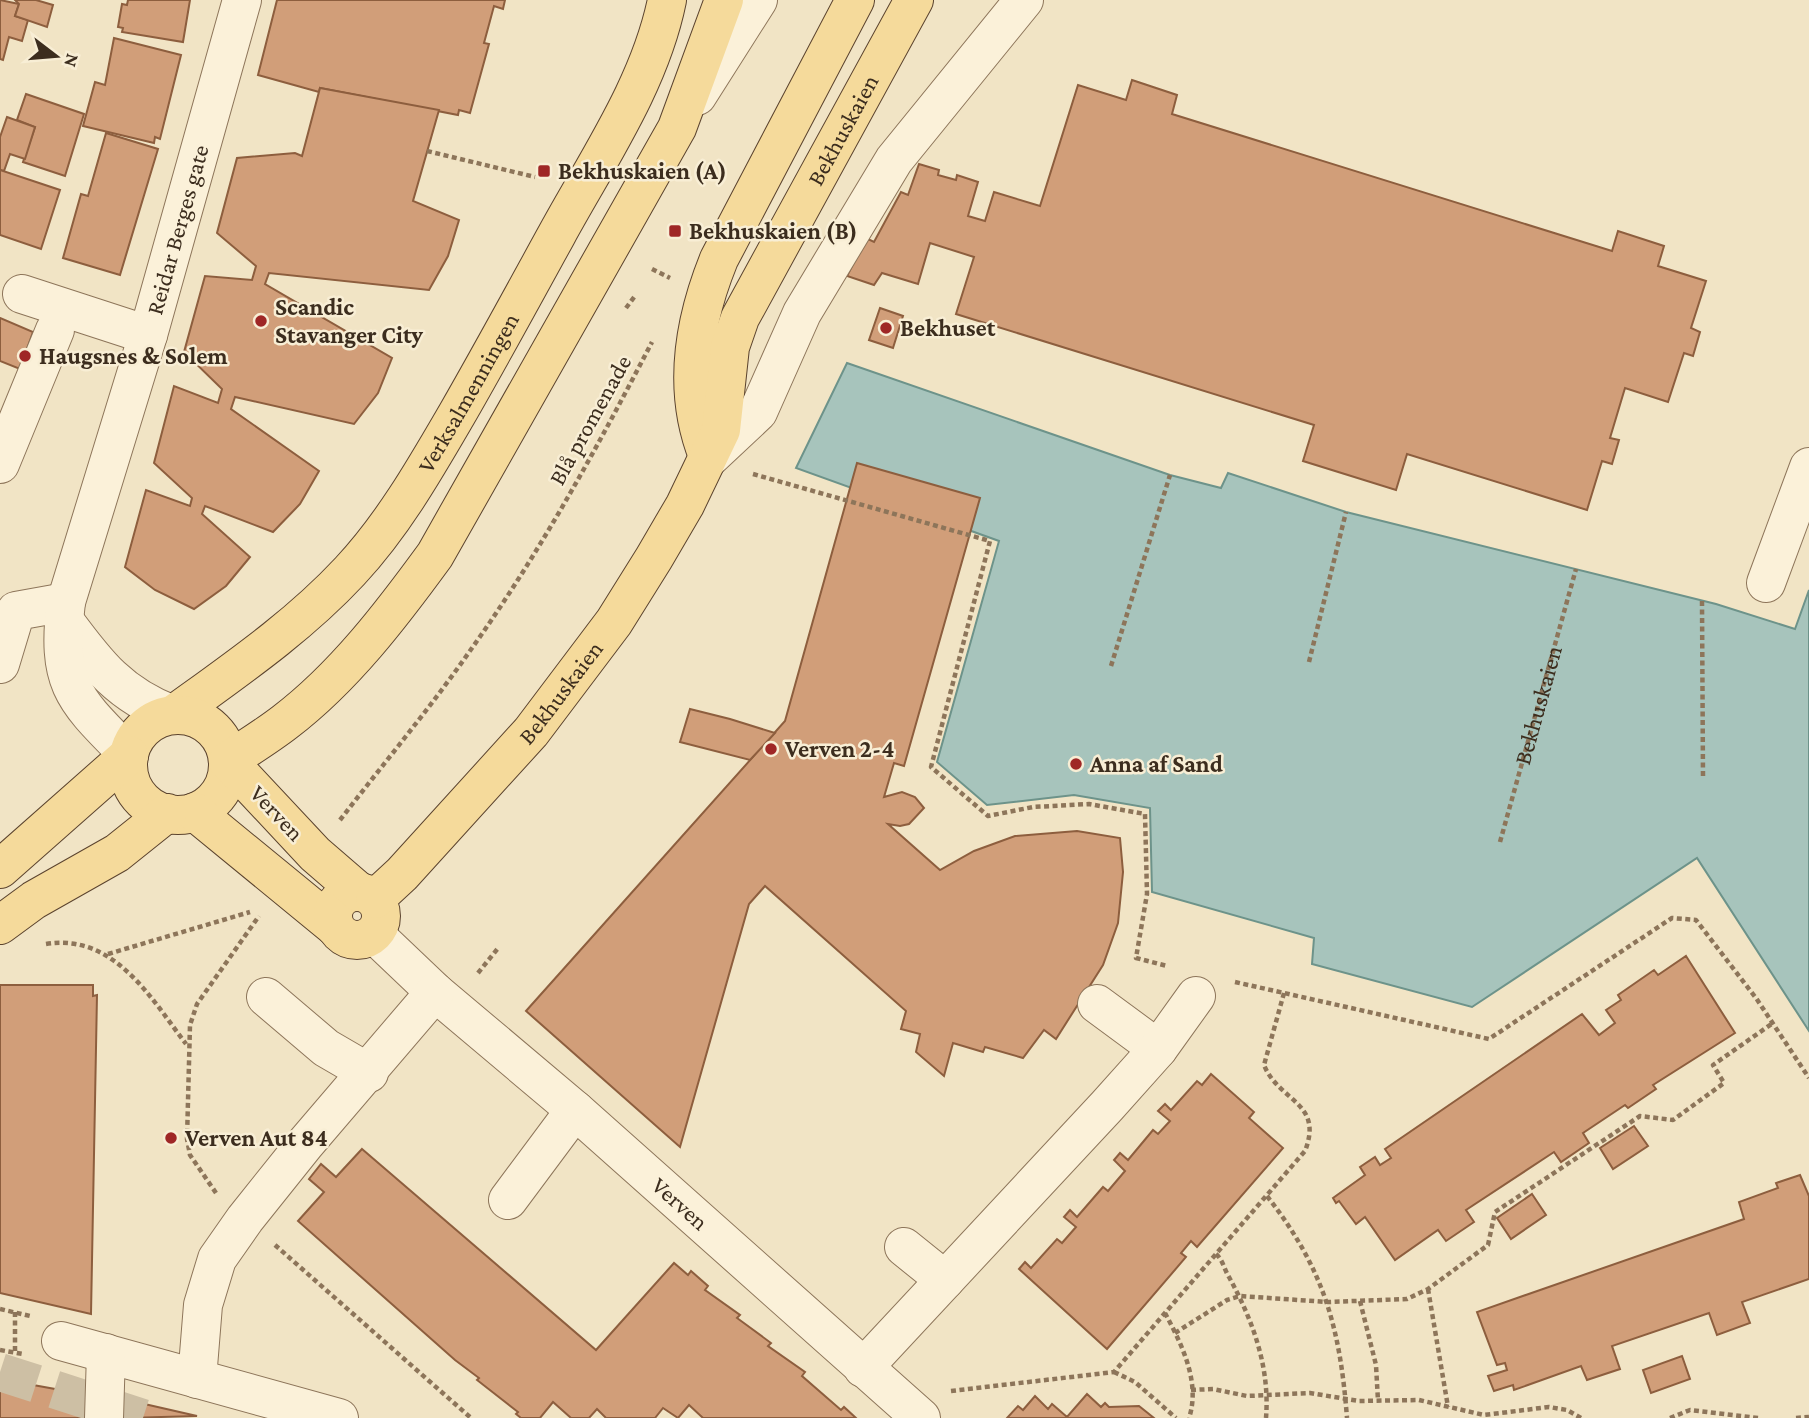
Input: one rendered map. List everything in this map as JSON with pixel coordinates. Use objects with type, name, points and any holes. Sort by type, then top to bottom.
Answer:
[{"type":"main road","name":"Verksalmenningen","points":[[173,715],[286,632],[317,605],[359,560],[412,490],[498,344],[625,112],[648,63],[667,0]]},
{"type":"main road","points":[[228,761],[286,721],[337,673],[397,605],[435,555],[677,128],[724,0]]},
{"type":"main road","name":"Bekhuskaien","points":[[709,458],[698,430],[693,350],[704,297],[719,259],[855,0]]},
{"type":"main road","points":[[740,318],[747,262],[884,0]]},
{"type":"main road","name":"Bekhuskaien","points":[[334,926],[333,912],[339,901],[369,908],[531,732],[578,673],[654,558],[709,458],[721,429],[730,347],[740,318],[914,0]]},
{"type":"main road","points":[[0,869],[129,755],[144,727],[173,715],[190,716],[216,732],[228,761],[220,792],[209,804],[181,813],[34,900],[0,925]]},
{"type":"main road","points":[[129,755],[129,774],[136,792],[149,806],[181,813]]},
{"type":"main road","name":"Verven","points":[[228,761],[369,908]]},
{"type":"main road","name":"Verven","points":[[181,813],[334,926]]},
{"type":"street","name":"Reidar Berges gate","points":[[129,755],[75,698],[66,672],[65,611],[148,335],[242,0]]},
{"type":"street","points":[[677,128],[758,0]]},
{"type":"street","name":"Bekhuskaien","points":[[709,458],[758,412],[802,313],[894,160],[1024,0]]},
{"type":"street","points":[[22,294],[148,335]]},
{"type":"street","points":[[0,464],[55,330]]},
{"type":"street","points":[[1766,583],[1809,467]]},
{"type":"street","points":[[0,664],[16,611],[65,611],[111,679],[133,696],[173,715]]},
{"type":"street","name":"Verven","points":[[369,908],[435,992],[575,1110],[863,1368],[932,1405]]},
{"type":"street","points":[[197,1379],[202,1305],[217,1259],[244,1219],[305,1144],[369,1073],[435,992]]},
{"type":"street","points":[[863,1368],[1158,1049],[1196,996]]},
{"type":"street","points":[[266,997],[326,1048],[369,1073]]},
{"type":"street","points":[[1097,1004],[1158,1049]]},
{"type":"street","points":[[508,1200],[575,1110]]},
{"type":"street","points":[[904,1247],[945,1280]]},
{"type":"street","points":[[44,1338],[337,1418]]},
{"type":"street","points":[[104,1418],[106,1353]]},
{"type":"path","points":[[428,151],[535,177]]},
{"type":"path","name":"Blå promenade","points":[[333,829],[458,667],[508,595],[572,490],[658,330]]},
{"type":"path","points":[[751,474],[990,541],[931,767],[988,816],[1033,807],[1090,804],[1145,814],[1147,894],[1136,958]]},
{"type":"path","points":[[1111,666],[1170,475]]},
{"type":"path","points":[[1309,662],[1346,512]]},
{"type":"path","name":"Bekhuskaien","points":[[1500,842],[1576,569]]},
{"type":"path","points":[[1702,601],[1703,778]]},
{"type":"path","points":[[108,954],[256,910]]},
{"type":"path","points":[[1196,996],[1202,974],[1489,1040],[1672,918],[1685,917],[1696,920],[1773,1023],[1809,1078]]},
{"type":"path","points":[[40,945],[60,942],[108,954],[140,985],[187,1045]]},
{"type":"path","points":[[475,977],[499,947]]},
{"type":"path","points":[[1114,1372],[1305,1151],[1311,1126],[1308,1116],[1264,1065],[1284,993]]},
{"type":"path","points":[[1175,1333],[1227,1300],[1240,1296],[1328,1302],[1360,1301],[1407,1299],[1428,1289],[1488,1245],[1495,1212],[1640,1116],[1673,1120],[1724,1083],[1713,1065],[1773,1023]]},
{"type":"path","points":[[1267,1196],[1315,1268],[1328,1302],[1342,1356],[1347,1418]]},
{"type":"path","points":[[1216,1254],[1240,1296],[1261,1352],[1267,1396],[1266,1418]]},
{"type":"path","points":[[1428,1289],[1448,1407]]},
{"type":"path","points":[[1360,1301],[1369,1330],[1378,1401]]},
{"type":"path","points":[[0,1309],[15,1312],[44,1338],[15,1352],[0,1350]]},
{"type":"path","points":[[15,1312],[15,1352]]},
{"type":"path","points":[[1164,1313],[1185,1354],[1191,1390],[1189,1418]]},
{"type":"path","points":[[932,1405],[1114,1372],[1135,1382],[1176,1418]]},
{"type":"path","points":[[1191,1390],[1267,1396],[1310,1393],[1378,1401],[1419,1400],[1484,1415],[1549,1407],[1567,1410],[1581,1418]]},
{"type":"path","points":[[1670,1418],[1690,1410],[1758,1418]]},
{"type":"path","points":[[1796,1418],[1809,1417]]},
{"type":"water","points":[[847,363],[1170,475],[1221,488],[1228,473],[1346,512],[1716,604],[1795,629],[1809,590],[1809,1031],[1697,858],[1472,1007],[1312,964],[1314,938],[1152,892],[1150,808],[1074,795],[987,805],[937,762],[999,541],[796,468]]},
{"type":"building","points":[[0,0],[19,4],[15,16],[28,20],[22,41],[9,37],[3,60],[0,59]]},
{"type":"building","points":[[15,0],[36,0],[53,5],[47,27],[15,16],[19,4]]},
{"type":"building","points":[[128,0],[190,0],[183,42],[122,32],[123,28],[118,27],[122,4],[127,5]]},
{"type":"building","points":[[277,0],[505,0],[503,9],[494,6],[484,43],[489,44],[470,113],[459,110],[458,115],[320,88],[319,92],[258,75]]},
{"type":"building","points":[[114,38],[181,55],[160,139],[155,137],[154,143],[83,126],[95,82],[105,85]]},
{"type":"building","points":[[1132,80],[1177,95],[1172,114],[1612,251],[1618,231],[1664,246],[1658,266],[1706,281],[1691,328],[1700,332],[1693,356],[1684,353],[1668,402],[1625,388],[1610,438],[1619,440],[1612,464],[1602,461],[1587,510],[1407,454],[1396,490],[1303,461],[1314,425],[956,314],[974,257],[930,243],[918,284],[882,273],[874,285],[847,276],[866,238],[874,242],[901,192],[908,195],[919,164],[939,170],[938,175],[956,180],[957,175],[978,182],[968,216],[985,221],[994,192],[1040,206],[1078,85],[1126,100]]},
{"type":"building","name":"Scandic Stavanger City","points":[[320,88],[439,110],[413,201],[459,220],[448,256],[429,290],[269,273],[265,284],[392,358],[378,393],[354,424],[235,397],[231,409],[319,471],[300,504],[273,532],[205,506],[202,514],[250,557],[226,586],[194,609],[155,590],[125,567],[146,490],[190,506],[192,498],[154,463],[174,386],[218,403],[222,389],[184,352],[205,276],[252,280],[256,266],[217,233],[237,158],[295,153],[302,156]]},
{"type":"building","points":[[26,94],[84,114],[65,176],[23,162],[35,127],[17,120]]},
{"type":"building","points":[[7,117],[35,127],[25,159],[10,154],[4,171],[0,170],[0,137]]},
{"type":"building","points":[[106,133],[158,149],[120,275],[63,258],[81,194],[88,196]]},
{"type":"building","points":[[0,170],[60,190],[41,249],[0,235]]},
{"type":"building","name":"Bekhuset","points":[[880,308],[903,316],[893,348],[869,340]]},
{"type":"building","points":[[0,318],[33,332],[20,369],[0,361]]},
{"type":"building","points":[[857,463],[980,498],[904,766],[894,763],[884,797],[902,792],[915,797],[924,808],[909,824],[888,824],[940,870],[974,851],[1015,836],[1077,831],[1120,838],[1123,872],[1118,923],[1103,965],[1056,1039],[1044,1030],[1023,1058],[985,1047],[983,1052],[953,1043],[944,1076],[916,1052],[920,1034],[901,1029],[906,1011],[765,886],[749,904],[680,1147],[526,1011],[785,721]]},
{"type":"building","points":[[690,709],[775,733],[750,760],[680,742]]},
{"type":"building","points":[[1686,956],[1735,1033],[1653,1085],[1656,1089],[1628,1108],[1625,1105],[1583,1133],[1589,1143],[1561,1162],[1554,1152],[1466,1210],[1474,1222],[1446,1241],[1438,1230],[1395,1260],[1365,1217],[1356,1224],[1339,1201],[1336,1203],[1333,1198],[1365,1175],[1360,1167],[1375,1157],[1380,1165],[1391,1158],[1385,1149],[1582,1014],[1599,1035],[1615,1023],[1606,1010],[1621,1000],[1618,995],[1654,970],[1658,975]]},
{"type":"building","points":[[0,985],[93,985],[93,996],[97,995],[91,1314],[0,1293]]},
{"type":"building","points":[[1211,1074],[1254,1112],[1249,1118],[1283,1148],[1197,1247],[1191,1241],[1181,1253],[1186,1257],[1107,1349],[1019,1269],[1025,1262],[1031,1268],[1057,1239],[1062,1243],[1076,1227],[1064,1217],[1070,1210],[1077,1217],[1103,1187],[1108,1191],[1125,1171],[1114,1160],[1120,1153],[1128,1160],[1153,1130],[1158,1134],[1170,1121],[1158,1111],[1165,1104],[1171,1110],[1197,1081],[1202,1085]]},
{"type":"building","points":[[1634,1126],[1648,1146],[1613,1169],[1600,1148]]},
{"type":"building","points":[[362,1149],[596,1350],[674,1263],[688,1275],[691,1271],[708,1286],[705,1290],[740,1315],[737,1318],[771,1343],[768,1346],[805,1372],[802,1376],[841,1410],[844,1407],[856,1418],[703,1418],[689,1405],[678,1418],[663,1408],[655,1418],[606,1418],[597,1409],[589,1418],[571,1418],[553,1402],[540,1418],[521,1418],[516,1414],[518,1412],[477,1380],[479,1378],[455,1360],[298,1221],[324,1192],[309,1179],[321,1164],[336,1177]]},
{"type":"building","points":[[1800,1175],[1809,1196],[1809,1279],[1742,1302],[1750,1323],[1717,1335],[1709,1313],[1612,1346],[1620,1369],[1587,1380],[1581,1366],[1514,1390],[1513,1385],[1494,1391],[1488,1376],[1507,1370],[1505,1363],[1497,1365],[1477,1312],[1744,1219],[1739,1202],[1778,1188],[1776,1183]]},
{"type":"building","points":[[1532,1194],[1546,1215],[1511,1239],[1497,1218]]},
{"type":"building","points":[[1682,1356],[1690,1379],[1651,1393],[1643,1370]]},
{"type":"building","points":[[0,1379],[77,1393],[84,1402],[89,1418],[0,1418]]},
{"type":"building","points":[[1087,1394],[1101,1407],[1105,1403],[1109,1407],[1139,1406],[1154,1418],[1007,1418],[1018,1406],[1023,1410],[1035,1396],[1048,1409],[1052,1404],[1067,1417]]},
{"type":"building","points":[[127,1400],[197,1416],[126,1418]]},
{"type":"tunnel","points":[[0,1372],[143,1418]]},
{"type":"place","name":"Bekhuskaien (A)","points":[[544,171]]},
{"type":"place","name":"Bekhuskaien (B)","points":[[675,231]]},
{"type":"place","name":"Scandic Stavanger City","points":[[261,321]]},
{"type":"place","name":"Bekhuset","points":[[886,328]]},
{"type":"place","name":"Haugsnes & Solem","points":[[25,356]]},
{"type":"place","name":"Verven 2-4","points":[[771,749]]},
{"type":"place","name":"Anna af Sand","points":[[1076,764]]},
{"type":"place","name":"Verven Aut 84","points":[[171,1138]]}]
